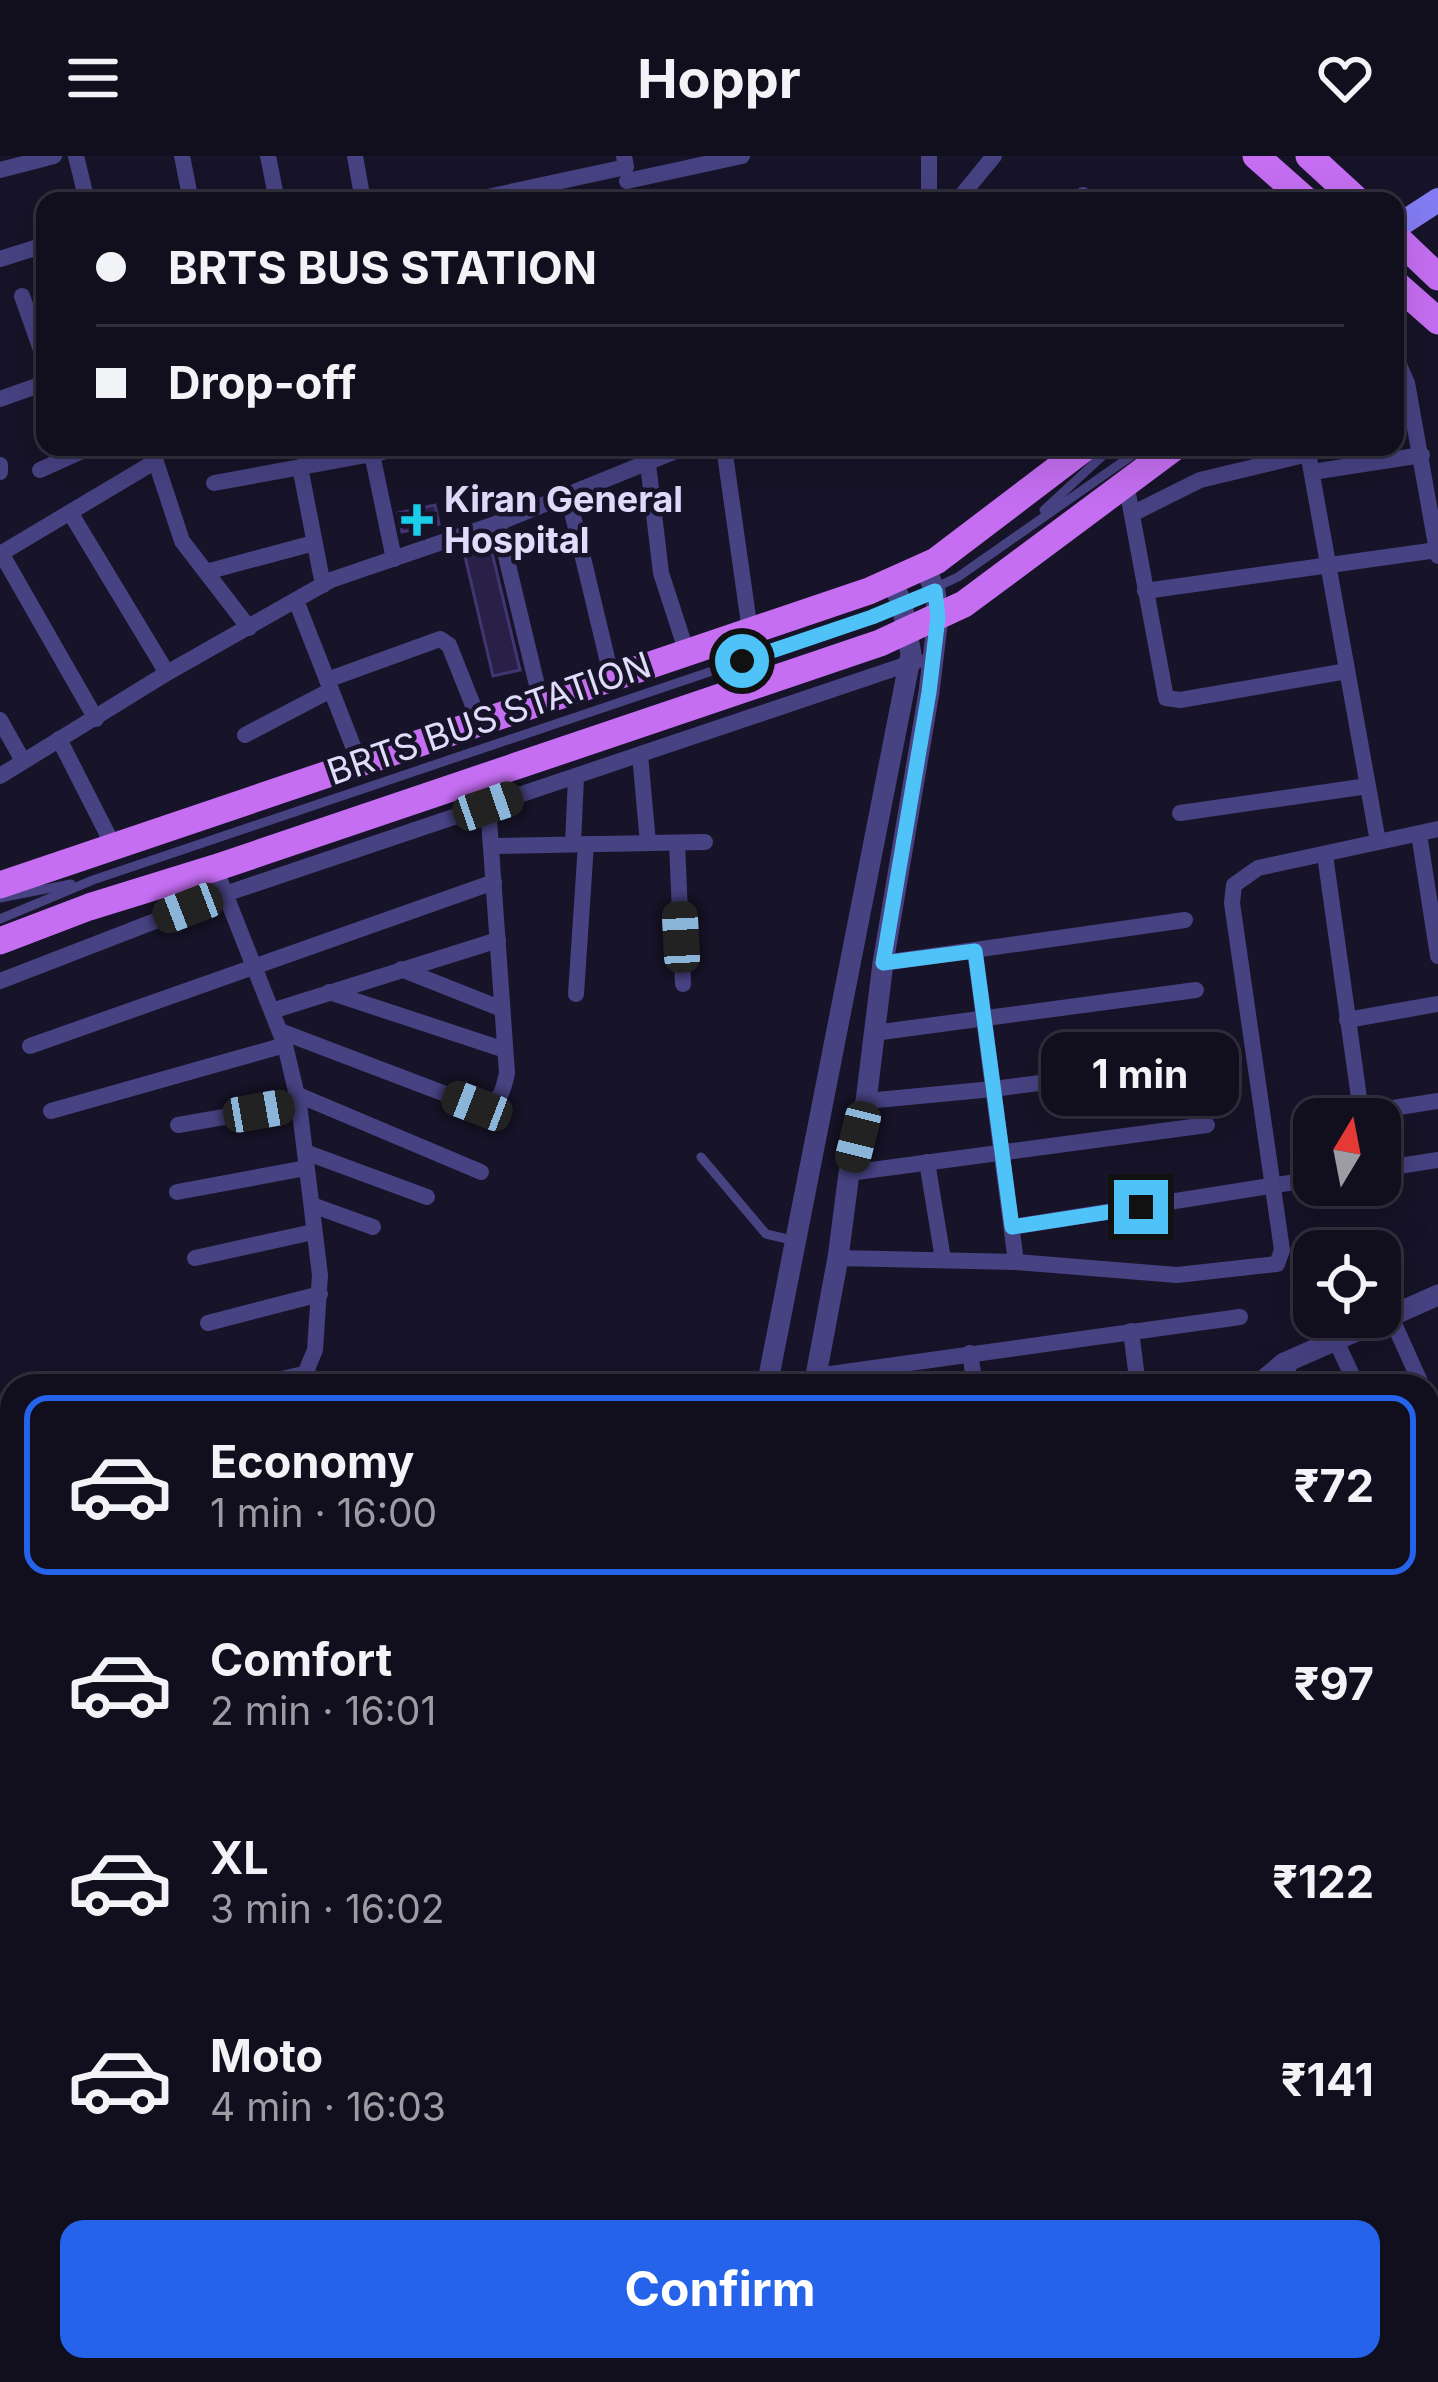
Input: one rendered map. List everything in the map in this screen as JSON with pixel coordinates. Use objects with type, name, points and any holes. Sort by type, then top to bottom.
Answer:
[{"type":"main road","points":[[1256,156],[1296,192]]},
{"type":"main road","points":[[1309,156],[1348,192]]},
{"type":"main road","points":[[1404,225],[1438,200]]},
{"type":"main road","points":[[1404,239],[1432,260],[1404,274]]},
{"type":"main road","points":[[1404,288],[1438,320]]},
{"type":"main road","points":[[0,941],[89,907],[220,881],[933,592],[1077,456]]},
{"type":"main road","points":[[0,885],[750,632],[901,605],[933,592],[964,604],[1163,456]]},
{"type":"street","points":[[0,170],[54,156]]},
{"type":"street","points":[[76,156],[85,192]]},
{"type":"street","points":[[182,156],[189,192]]},
{"type":"street","points":[[268,156],[276,192]]},
{"type":"street","points":[[355,156],[361,192]]},
{"type":"street","points":[[512,192],[626,168],[742,156]]},
{"type":"street","points":[[928,192],[929,156]]},
{"type":"street","points":[[964,192],[994,156]]},
{"type":"street","points":[[0,259],[36,248]]},
{"type":"street","points":[[22,296],[36,336]]},
{"type":"street","points":[[1145,591],[1437,553],[1432,475],[1422,455],[1404,376]]},
{"type":"street","points":[[0,399],[36,386]]},
{"type":"street","points":[[1404,455],[1422,455]]},
{"type":"street","points":[[40,470],[68,456]]},
{"type":"street","points":[[96,719],[1,554],[71,514],[151,456]]},
{"type":"street","points":[[155,456],[182,542],[249,628]]},
{"type":"street","points":[[214,483],[300,467],[329,456]]},
{"type":"street","points":[[372,456],[394,559]]},
{"type":"street","points":[[0,776],[166,673],[323,585],[498,523],[664,456]]},
{"type":"street","points":[[725,456],[750,632]]},
{"type":"street","points":[[1132,514],[1200,480],[1309,458],[1384,456]]},
{"type":"street","points":[[1309,458],[1378,842]]},
{"type":"street","points":[[648,464],[659,564],[687,652]]},
{"type":"street","points":[[300,467],[323,585]]},
{"type":"street","points":[[1126,483],[1162,691],[1171,701],[1347,671]]},
{"type":"street","points":[[568,495],[611,679]]},
{"type":"street","points":[[71,514],[166,673]]},
{"type":"street","points":[[498,523],[541,702]]},
{"type":"street","points":[[206,572],[314,543]]},
{"type":"street","points":[[816,1374],[849,1173],[866,1101],[883,963],[934,651],[933,592]]},
{"type":"street","points":[[297,602],[360,764]]},
{"type":"street","points":[[769,1374],[909,665],[901,605]]},
{"type":"street","points":[[244,735],[329,685],[440,639],[449,646],[480,723]]},
{"type":"street","points":[[0,981],[220,881],[488,806],[909,665],[934,651]]},
{"type":"street","points":[[0,720],[23,761]]},
{"type":"street","points":[[59,739],[114,847]]},
{"type":"street","points":[[640,755],[648,843]]},
{"type":"street","points":[[576,777],[576,994]]},
{"type":"street","points":[[1180,813],[1368,786]]},
{"type":"street","points":[[51,1111],[282,1038],[477,1106],[490,1106],[499,1099],[507,1073],[488,806]]},
{"type":"street","points":[[838,1258],[1016,1262],[1177,1275],[1273,1266],[1282,1250],[1232,894],[1240,877],[1258,868],[1438,829]]},
{"type":"street","points":[[1419,834],[1438,956]]},
{"type":"street","points":[[491,846],[705,842]]},
{"type":"street","points":[[677,843],[683,984]]},
{"type":"street","points":[[1325,855],[1359,1098]]},
{"type":"street","points":[[220,881],[282,1038],[297,1099],[320,1294],[320,1316],[306,1374]]},
{"type":"street","points":[[30,1046],[494,882]]},
{"type":"street","points":[[883,963],[1185,920]]},
{"type":"street","points":[[272,1011],[498,940]]},
{"type":"street","points":[[975,951],[1016,1262]]},
{"type":"street","points":[[401,969],[502,1009]]},
{"type":"street","points":[[874,1033],[1196,990]]},
{"type":"street","points":[[329,992],[505,1050]]},
{"type":"street","points":[[1348,1019],[1438,1004]]},
{"type":"street","points":[[866,1101],[1201,1062]]},
{"type":"street","points":[[178,1125],[297,1099],[481,1172]]},
{"type":"street","points":[[1401,1108],[1438,1101]]},
{"type":"street","points":[[849,1173],[1207,1125]]},
{"type":"street","points":[[177,1192],[306,1160],[427,1198]]},
{"type":"street","points":[[1401,1166],[1438,1160]]},
{"type":"street","points":[[927,1162],[943,1259]]},
{"type":"street","points":[[1012,1227],[1293,1182]]},
{"type":"street","points":[[312,1204],[373,1227]]},
{"type":"street","points":[[195,1258],[314,1232]]},
{"type":"street","points":[[208,1323],[320,1294]]},
{"type":"street","points":[[1401,1312],[1438,1295]]},
{"type":"street","points":[[854,1374],[970,1353],[1240,1317]]},
{"type":"street","points":[[1131,1331],[1136,1374]]},
{"type":"street","points":[[1271,1374],[1284,1363],[1341,1338]]},
{"type":"street","points":[[1400,1338],[1417,1374]]},
{"type":"street","points":[[1336,1340],[1352,1374]]},
{"type":"street","points":[[970,1353],[973,1374]]},
{"type":"street","points":[[1284,1363],[1289,1374]]},
{"type":"lane","points":[[1022,530],[1102,456]]},
{"type":"lane","points":[[933,592],[1131,456]]},
{"type":"lane","name":"BRTS BUS STATION","points":[[93,880],[901,605]]},
{"type":"lane","points":[[0,898],[93,880]]},
{"type":"lane","points":[[0,919],[93,880]]},
{"type":"lane","points":[[701,1157],[758,1227],[773,1237],[796,1241]]},
{"type":"building","points":[[435,505],[439,524],[402,532],[398,513]]},
{"type":"building","points":[[489,540],[520,670],[493,676],[463,548]]},
{"type":"place","name":"Kiran General Hospital","points":[[417,520]]},
{"type":"route","points":[[742,661],[935,591],[938,617],[929,692],[883,963],[975,951],[1012,1227],[1141,1207]]}]
